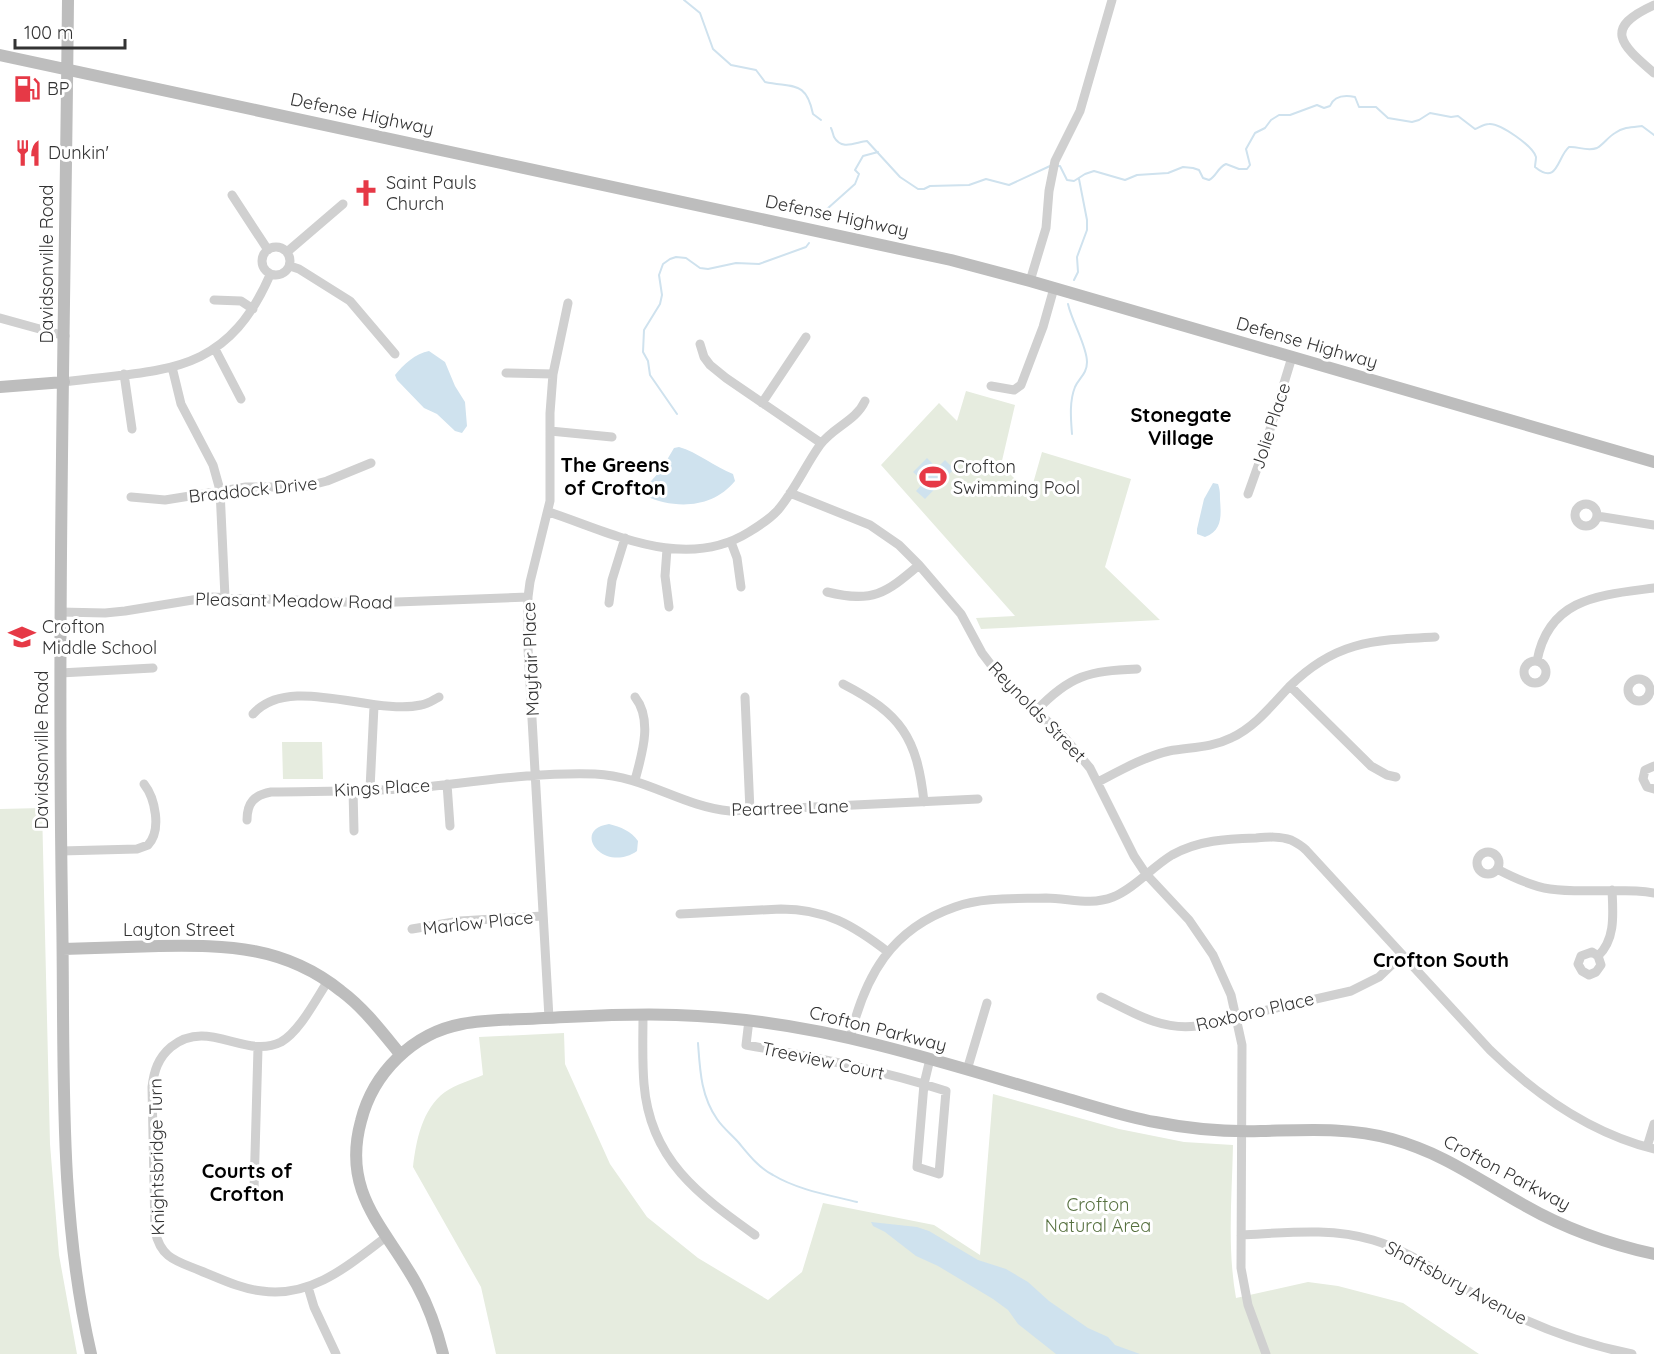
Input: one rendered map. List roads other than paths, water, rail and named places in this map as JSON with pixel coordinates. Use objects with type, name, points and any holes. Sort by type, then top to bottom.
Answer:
[{"type":"main road","name":"Davidsonville Road","points":[[68,0],[60,612],[61,851],[68,1203],[78,1290],[91,1354]]},
{"type":"main road","name":"Defense Highway","points":[[0,55],[904,249],[1030,280],[1654,462]]},
{"type":"main road","points":[[0,387],[28,383],[64,382]]},
{"type":"main road","name":"Layton Street","points":[[63,949],[208,945],[237,947],[268,953],[294,962],[328,981],[361,1008],[400,1054]]},
{"type":"main road","name":"Crofton Parkway","points":[[443,1354],[424,1299],[375,1221],[363,1196],[357,1164],[357,1145],[367,1101],[377,1083],[400,1054],[432,1035],[461,1024],[643,1014],[749,1020],[850,1038],[1153,1122],[1184,1127],[1242,1131],[1340,1130],[1388,1138],[1443,1157],[1527,1207],[1558,1222],[1615,1244],[1654,1254]]},
{"type":"street","points":[[1030,280],[1046,228],[1053,171],[1080,111],[1112,0]]},
{"type":"street","points":[[1654,4],[1629,18],[1621,33],[1628,47],[1654,73]]},
{"type":"street","points":[[232,195],[268,249]]},
{"type":"street","points":[[287,252],[343,204]]},
{"type":"street","points":[[277,247],[287,252],[291,261],[283,274],[270,275],[266,272],[262,264],[264,253],[268,249],[277,247]]},
{"type":"street","points":[[290,266],[299,269],[350,301],[395,354]]},
{"type":"street","points":[[64,382],[172,367],[194,360],[215,349],[233,334],[253,309],[270,275]]},
{"type":"street","points":[[991,386],[1014,390],[1021,385],[1043,327],[1054,288]]},
{"type":"street","points":[[214,300],[241,301],[253,309]]},
{"type":"street","name":"Mayfair Place","points":[[549,1018],[528,648],[528,597],[549,512],[550,431],[554,374],[568,303]]},
{"type":"street","points":[[0,318],[65,336]]},
{"type":"street","points":[[762,403],[806,337]]},
{"type":"street","points":[[700,344],[704,357],[710,365],[821,443]]},
{"type":"street","points":[[215,349],[241,399]]},
{"type":"street","name":"Jolie Place","points":[[1248,494],[1292,357]]},
{"type":"street","points":[[172,367],[181,405],[213,465],[220,490],[225,597]]},
{"type":"street","points":[[506,373],[554,374]]},
{"type":"street","points":[[124,374],[132,429]]},
{"type":"street","points":[[549,512],[625,538],[667,549],[701,549],[731,542],[762,524],[777,511],[821,443],[840,425],[855,415],[865,401]]},
{"type":"street","points":[[550,431],[612,437]]},
{"type":"street","name":"Braddock Drive","points":[[131,497],[165,500],[246,487],[304,487],[327,481],[371,463]]},
{"type":"street","name":"Reynolds Street","points":[[790,493],[870,525],[899,545],[919,565],[961,614],[989,664],[1080,755],[1098,782],[1134,856],[1146,874],[1202,937],[1223,977],[1237,1017],[1242,1045],[1244,1068],[1241,1268],[1248,1305],[1266,1354]]},
{"type":"street","points":[[1597,516],[1654,525]]},
{"type":"street","points":[[609,603],[612,580],[625,538]]},
{"type":"street","points":[[731,542],[737,558],[741,587]]},
{"type":"street","points":[[667,549],[665,576],[669,607]]},
{"type":"street","points":[[827,592],[853,597],[873,596],[889,590],[919,565]]},
{"type":"street","points":[[1537,661],[1549,628],[1568,609],[1592,598],[1654,588]]},
{"type":"street","name":"Pleasant Meadow Road","points":[[60,612],[105,613],[195,598],[225,597],[370,603],[528,597]]},
{"type":"street","points":[[1098,782],[1130,765],[1158,754],[1204,748],[1234,737],[1258,720],[1290,686],[1328,656],[1355,645],[1386,639],[1435,637]]},
{"type":"street","points":[[60,673],[153,668]]},
{"type":"street","points":[[1036,711],[1056,691],[1082,676],[1101,671],[1137,669]]},
{"type":"street","points":[[843,684],[879,704],[901,727],[910,742],[918,764],[924,802]]},
{"type":"street","points":[[1290,686],[1371,766],[1396,777]]},
{"type":"street","points":[[253,714],[260,706],[272,700],[302,696],[374,706],[419,706],[439,697]]},
{"type":"street","points":[[635,697],[641,705],[645,724],[643,749],[635,780]]},
{"type":"street","points":[[746,697],[750,811]]},
{"type":"street","points":[[370,789],[374,706]]},
{"type":"street","points":[[1654,766],[1648,768],[1643,775],[1645,784],[1654,789]]},
{"type":"street","name":"Peartree Lane","points":[[536,776],[594,774],[635,780],[676,798],[704,807],[730,811],[978,799]]},
{"type":"street","name":"Kings Place","points":[[247,820],[247,811],[252,800],[271,792],[408,788],[536,776]]},
{"type":"street","points":[[61,851],[137,849],[148,845],[154,833],[154,803],[144,784]]},
{"type":"street","points":[[447,784],[450,826]]},
{"type":"street","points":[[353,790],[354,831]]},
{"type":"street","points":[[850,1038],[867,985],[888,951],[919,925],[956,907],[998,900],[1049,898],[1078,902],[1103,900],[1126,890],[1171,856],[1205,842],[1279,837],[1291,840],[1306,850],[1490,1050],[1522,1080],[1559,1107],[1590,1125],[1651,1148],[1654,1124]]},
{"type":"street","points":[[1497,869],[1527,883],[1551,889],[1654,892]]},
{"type":"street","points":[[1598,956],[1608,946],[1610,937],[1613,915],[1612,890]]},
{"type":"street","points":[[680,914],[781,909],[814,912],[847,923],[888,951]]},
{"type":"street","name":"Marlow Place","points":[[412,929],[460,921],[543,916]]},
{"type":"street","name":"Roxboro Place","points":[[1101,997],[1150,1020],[1172,1027],[1197,1026],[1360,987],[1378,976],[1402,954]]},
{"type":"street","points":[[254,1190],[258,1048],[275,1044],[290,1036],[328,981]]},
{"type":"street","points":[[967,1070],[987,1003]]},
{"type":"street","points":[[643,1014],[644,1085],[653,1126],[662,1145],[678,1170],[692,1186],[708,1201],[755,1235]]},
{"type":"street","name":"Treeview Court","points":[[749,1020],[746,1045],[859,1067],[924,1084]]},
{"type":"street","name":"Knightsbridge Turn","points":[[258,1048],[229,1039],[199,1036],[185,1039],[164,1054],[153,1074],[155,1231],[161,1250],[167,1255],[229,1282],[261,1291],[274,1292],[308,1287],[334,1276],[386,1237]]},
{"type":"street","points":[[924,1084],[946,1091],[939,1174],[917,1167],[924,1084],[930,1059]]},
{"type":"street","name":"Shaftsbury Avenue","points":[[1241,1235],[1325,1232],[1373,1240],[1417,1259],[1459,1286],[1511,1314],[1565,1336],[1632,1354]]},
{"type":"street","points":[[308,1287],[314,1307],[336,1354]]},
{"type":"water","points":[[429,351],[445,362],[465,402],[467,426],[462,433],[455,431],[437,414],[424,408],[397,380],[395,375],[406,364],[419,354]]},
{"type":"water","points":[[679,447],[733,474],[735,481],[715,497],[693,504],[668,503],[645,496],[643,490],[661,470],[674,448]]},
{"type":"water","name":"Crofton Swimming Pool","points":[[927,458],[937,468],[945,460],[954,469],[925,499],[916,491],[924,482],[913,472]]},
{"type":"water","points":[[1213,483],[1218,484],[1220,493],[1220,521],[1215,530],[1205,537],[1197,534],[1197,529],[1204,499]]},
{"type":"water","points":[[609,824],[622,828],[632,835],[638,841],[637,851],[625,857],[613,857],[603,854],[596,848],[592,841],[592,834],[598,828]]},
{"type":"water","points":[[871,1222],[917,1227],[929,1231],[978,1260],[1006,1269],[1028,1282],[1049,1301],[1088,1328],[1108,1337],[1115,1345],[1140,1354],[1056,1354],[1018,1324],[1008,1310],[993,1299],[938,1266],[916,1256],[885,1232],[873,1226]]},
{"type":"waterway","points":[[684,0],[700,13],[713,49],[731,65],[756,70],[765,82],[791,86],[802,91],[810,103],[813,114],[821,120]]},
{"type":"waterway","points":[[1056,166],[1060,166],[1067,180],[1074,181],[1094,171],[1125,180],[1137,175],[1168,173],[1183,167],[1199,170],[1203,178],[1209,180],[1226,164],[1239,169],[1247,169],[1250,165],[1246,149],[1255,133],[1265,128],[1279,115],[1290,115],[1317,105],[1324,108],[1330,106],[1337,98],[1344,96],[1355,97],[1359,107],[1376,107],[1388,118],[1412,122],[1430,113],[1458,116],[1475,129],[1485,124],[1501,127],[1523,141],[1534,152],[1535,167],[1548,173],[1553,172],[1569,147],[1597,148],[1618,131],[1632,127],[1642,126],[1654,135]]},
{"type":"waterway","points":[[831,128],[834,137],[841,144],[849,145],[867,141],[900,177],[918,189],[930,186],[969,185],[986,179],[1009,185],[1050,166]]},
{"type":"waterway","points":[[818,217],[855,184],[859,174],[855,170],[863,156],[878,152]]},
{"type":"waterway","points":[[1074,280],[1078,272],[1077,257],[1087,230],[1079,179]]},
{"type":"waterway","points":[[677,414],[650,375],[648,361],[643,352],[644,330],[660,304],[662,295],[659,275],[663,264],[676,257],[686,258],[700,268],[708,269],[736,263],[759,264],[806,247],[809,243]]},
{"type":"waterway","points":[[1068,304],[1085,349],[1087,362],[1086,370],[1075,387],[1072,399],[1072,434]]},
{"type":"waterway","points":[[698,1043],[702,1083],[712,1110],[722,1125],[755,1161],[763,1169],[793,1185],[857,1202]]},
{"type":"place","name":"BP","points":[[27,89]]},
{"type":"place","name":"Dunkin'","points":[[28,153]]},
{"type":"place","name":"Saint Pauls Church","points":[[366,193]]},
{"type":"place","name":"Crofton Swimming Pool","points":[[933,477]]},
{"type":"place","name":"Crofton Middle School","points":[[22,637]]},
{"type":"district","name":"Stonegate Village","points":[[1181,426]]},
{"type":"district","name":"The Greens of Crofton","points":[[615,476]]},
{"type":"district","name":"Crofton South","points":[[1441,960]]},
{"type":"district","name":"Courts of Crofton","points":[[247,1182]]},
{"type":"park label","name":"Crofton Natural Area","points":[[1098,1215]]}]
